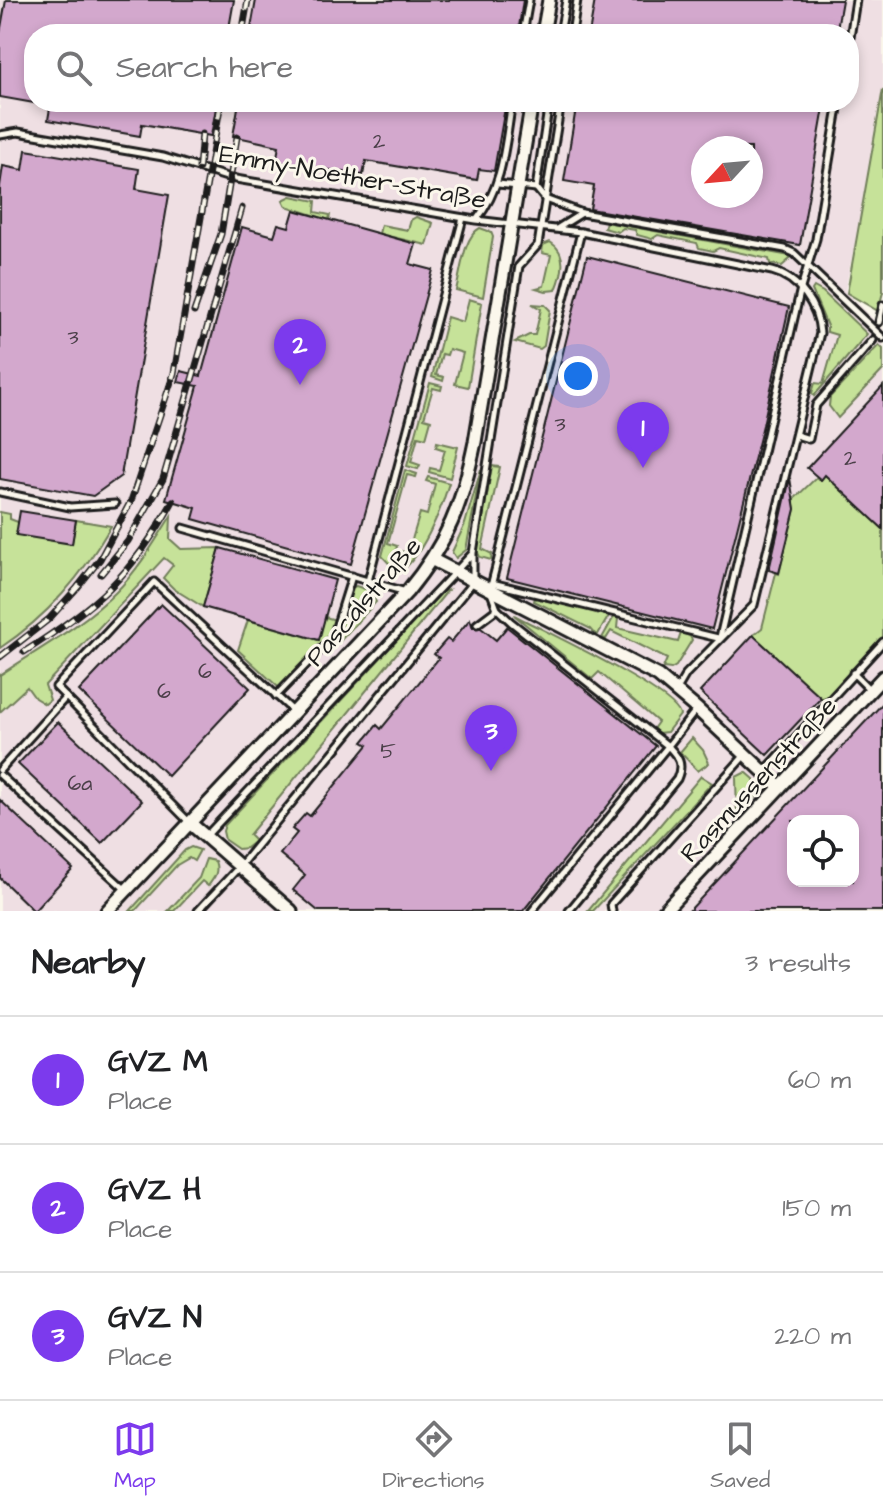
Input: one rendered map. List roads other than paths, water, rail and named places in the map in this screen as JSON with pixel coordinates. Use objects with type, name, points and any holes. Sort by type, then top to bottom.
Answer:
[{"type":"street","points":[[545,24],[549,0]]},
{"type":"street","name":"Pascalstraße","points":[[107,911],[407,592],[433,560],[448,532],[466,485],[530,112]]},
{"type":"street","points":[[433,560],[473,582],[491,587],[658,676],[780,787]]},
{"type":"street","name":"Rasmussenstraße","points":[[664,911],[883,677]]},
{"type":"street","points":[[190,823],[291,911]]},
{"type":"lane","points":[[525,24],[529,0]]},
{"type":"lane","points":[[562,24],[566,0]]},
{"type":"lane","points":[[573,24],[577,0]]},
{"type":"lane","points":[[852,24],[856,0]]},
{"type":"lane","points":[[476,220],[489,204],[498,184],[510,112]]},
{"type":"lane","points":[[536,188],[547,112]]},
{"type":"lane","points":[[198,911],[239,867],[473,582],[473,553],[519,266],[538,245],[559,112]]},
{"type":"lane","points":[[719,638],[801,288],[816,239],[837,112]]},
{"type":"lane","name":"Emmy-Noether-Straße","points":[[0,135],[18,132],[163,157],[230,178],[463,218],[581,232],[772,271],[801,288]]},
{"type":"lane","points":[[498,184],[536,188],[545,199],[582,213],[785,249],[794,253],[883,338]]},
{"type":"lane","points":[[557,229],[582,213]]},
{"type":"lane","points":[[368,581],[463,218]]},
{"type":"lane","points":[[569,911],[677,779],[681,768],[680,761],[668,746],[497,609],[491,587],[581,232]]},
{"type":"lane","points":[[676,691],[686,674],[754,605],[820,333],[816,317],[801,288]]},
{"type":"lane","points":[[879,322],[883,305]]},
{"type":"lane","points":[[796,435],[809,439],[816,405],[873,340]]},
{"type":"lane","points":[[804,401],[816,405]]},
{"type":"lane","points":[[0,492],[70,507],[115,504]]},
{"type":"lane","points":[[183,528],[407,592]]},
{"type":"lane","points":[[205,836],[473,553]]},
{"type":"lane","points":[[276,696],[333,637],[352,576]]},
{"type":"lane","points":[[190,823],[56,687],[154,582],[293,712]]},
{"type":"lane","points":[[491,587],[719,638]]},
{"type":"lane","points":[[477,624],[497,609]]},
{"type":"lane","points":[[764,772],[883,642]]},
{"type":"lane","points":[[853,673],[870,690]]},
{"type":"lane","points":[[66,697],[0,773],[126,890]]},
{"type":"lane","points":[[532,911],[697,709]]},
{"type":"lane","points":[[612,911],[611,904],[746,754]]},
{"type":"railway","points":[[244,24],[248,0]]},
{"type":"railway","points":[[0,657],[49,619],[77,588],[100,559],[131,501],[174,373],[219,112]]},
{"type":"railway","points":[[199,168],[202,134]]},
{"type":"railway","points":[[194,312],[221,234],[237,137]]},
{"type":"railway","points":[[101,574],[128,541],[163,479],[242,208]]},
{"type":"railway","points":[[24,652],[110,588],[142,550],[173,501]]},
{"type":"place","name":"GVZ H","points":[[300,385]]},
{"type":"place","name":"GVZ M","points":[[643,468]]},
{"type":"place","name":"GVZ N","points":[[491,771]]}]
